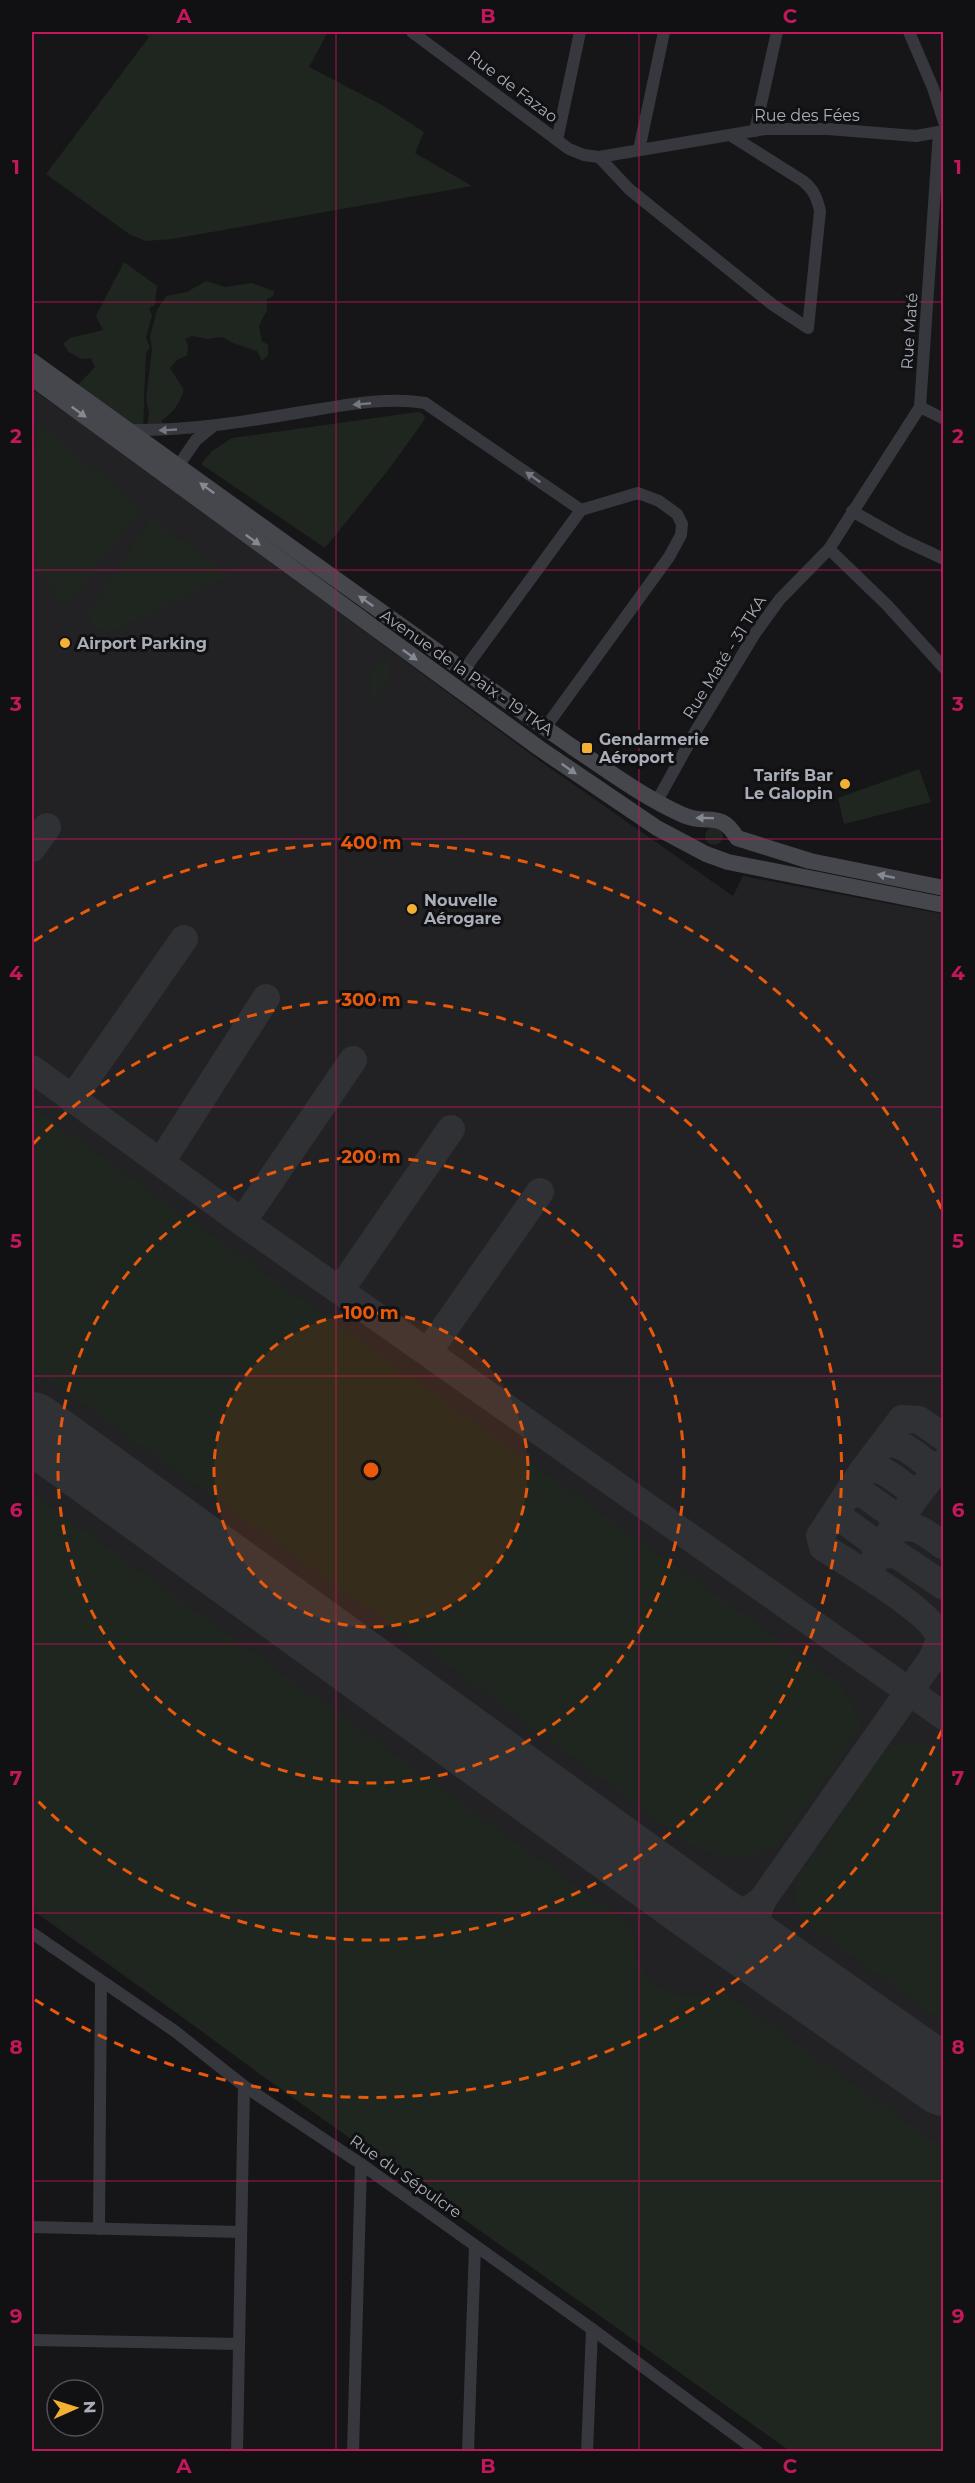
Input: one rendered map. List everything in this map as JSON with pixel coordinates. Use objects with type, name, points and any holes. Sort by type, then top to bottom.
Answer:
[{"type":"main road","name":"Avenue de la Paix - 19 TKA","points":[[32,361],[545,728],[657,801],[685,816],[716,819],[731,829],[737,838],[810,861],[944,888]]},
{"type":"main road","name":"Avenue de la Paix - 19 TKA","points":[[32,378],[539,748],[657,828],[706,854],[728,862],[944,905]]},
{"type":"street","name":"Rue de Fazao","points":[[412,32],[569,149],[584,155],[599,157]]},
{"type":"street","points":[[557,140],[580,32]]},
{"type":"street","points":[[639,150],[664,32]]},
{"type":"street","points":[[755,131],[777,32]]},
{"type":"street","points":[[909,32],[933,88],[942,129]]},
{"type":"street","name":"Rue des Fées","points":[[599,157],[755,131],[828,129],[916,136],[942,129]]},
{"type":"street","name":"Rue Maté","points":[[852,511],[920,407],[942,129]]},
{"type":"street","points":[[599,157],[629,189],[773,305],[808,328],[820,211],[817,200],[812,188],[803,181],[730,135]]},
{"type":"street","points":[[128,430],[164,431],[213,427],[349,405],[402,400],[425,403],[581,510]]},
{"type":"street","points":[[920,407],[944,419]]},
{"type":"street","points":[[178,466],[196,440],[213,427]]},
{"type":"street","points":[[464,670],[581,510],[630,494],[645,494],[659,501],[677,514],[682,524],[681,535],[669,557],[545,728]]},
{"type":"street","points":[[852,511],[903,540],[944,559]]},
{"type":"street","name":"Rue Maté - 31 TKA","points":[[657,801],[697,729],[756,632],[780,599],[829,549],[852,511]]},
{"type":"street","points":[[829,549],[887,605],[944,668]]},
{"type":"street","name":"Rue du Sépulcre","points":[[32,1933],[176,2032],[244,2085],[361,2164],[758,2451]]},
{"type":"street","points":[[99,2229],[101,1981]]},
{"type":"street","points":[[237,2451],[244,2085]]},
{"type":"street","points":[[353,2451],[361,2164]]},
{"type":"street","points":[[32,2228],[242,2232]]},
{"type":"street","points":[[468,2451],[475,2246]]},
{"type":"street","points":[[587,2451],[592,2329]]},
{"type":"street","points":[[32,2340],[239,2344]]},
{"type":"shaded area","points":[[142,32],[328,32],[309,67],[382,105],[424,132],[415,153],[472,186],[172,239],[146,241],[129,234],[46,174],[149,37]]},
{"type":"shaded area","points":[[124,262],[157,286],[155,305],[149,308],[152,315],[146,338],[150,348],[146,352],[143,429],[130,430],[75,388],[95,367],[91,358],[81,359],[69,352],[63,344],[70,338],[103,330],[96,316]]},
{"type":"shaded area","points":[[206,281],[225,287],[252,283],[274,291],[273,296],[267,299],[267,310],[259,326],[262,341],[268,345],[268,355],[262,361],[257,351],[222,337],[207,339],[192,336],[185,339],[188,345],[187,356],[178,359],[170,368],[184,390],[182,395],[172,411],[161,421],[165,427],[147,428],[149,413],[146,398],[152,350],[150,337],[157,310],[166,296],[187,292]]},
{"type":"shaded area","points":[[32,389],[121,451],[540,761],[733,896],[743,876],[943,914],[943,2451],[790,2451],[32,1910]]},
{"type":"shaded area","points":[[422,413],[425,417],[423,422],[389,469],[325,548],[201,464],[212,451],[232,438]]},
{"type":"shaded area","points":[[38,423],[142,509],[66,604],[53,590],[32,553],[32,471]]},
{"type":"shaded area","points":[[151,518],[230,575],[112,632],[100,629],[91,621],[89,613]]},
{"type":"shaded area","points":[[381,662],[389,666],[391,675],[380,686],[374,701],[371,701],[371,673],[376,664]]},
{"type":"shaded area","points":[[919,769],[931,802],[844,824],[838,798]]},
{"type":"shaded area","points":[[714,827],[720,830],[723,836],[720,842],[714,845],[708,842],[705,836],[708,830]]},
{"type":"shaded area","points":[[32,1107],[841,1684],[861,1722],[846,1752],[783,1838],[760,1853],[739,1858],[728,1858],[692,1846],[467,1679],[32,1368]]},
{"type":"shaded area","points":[[32,1493],[632,1926],[639,1963],[643,1971],[656,1984],[673,1993],[692,1997],[718,1988],[943,2148],[943,2451],[790,2451],[261,2075],[32,1906]]},
{"type":"shaded area","points":[[912,1742],[925,1745],[943,1757],[943,2021],[800,1919],[795,1900],[797,1879],[879,1757],[894,1745]]},
{"type":"taxiway","points":[[32,848],[47,827]]},
{"type":"taxiway","points":[[72,1099],[184,939]]},
{"type":"taxiway","points":[[161,1162],[266,998]]},
{"type":"taxiway","points":[[242,1222],[353,1060]]},
{"type":"taxiway","points":[[32,1069],[242,1222],[944,1716]]},
{"type":"taxiway","points":[[340,1290],[451,1129]]},
{"type":"taxiway","points":[[428,1352],[540,1192]]},
{"type":"taxiway","points":[[944,1437],[919,1420],[902,1419],[862,1472],[820,1536],[823,1547],[908,1603],[924,1617],[935,1629],[940,1640],[933,1657],[944,1648]]},
{"type":"taxiway","points":[[883,1444],[896,1444],[907,1449],[929,1465],[932,1476]]},
{"type":"taxiway","points":[[876,1581],[872,1574],[872,1567],[882,1545],[944,1462]]},
{"type":"taxiway","points":[[862,1472],[875,1469],[887,1473],[909,1489],[912,1502]]},
{"type":"taxiway","points":[[848,1495],[862,1493],[893,1515],[893,1530]]},
{"type":"taxiway","points":[[829,1522],[842,1519],[875,1543],[885,1543]]},
{"type":"taxiway","points":[[893,1530],[915,1528],[944,1546]]},
{"type":"taxiway","points":[[875,1543],[876,1555],[896,1554],[944,1586]]},
{"type":"taxiway","points":[[763,1899],[944,1642]]},
{"type":"taxiway","points":[[699,1909],[716,1914],[732,1915],[748,1910],[763,1899],[758,1914],[757,1928],[760,1942],[768,1956]]},
{"type":"runway","points":[[32,1427],[699,1909],[944,2081]]},
{"type":"place","name":"Airport Parking","points":[[65,643]]},
{"type":"place","name":"Gendarmerie Aéroport","points":[[587,748]]},
{"type":"place","name":"Tarifs Bar Le Galopin","points":[[845,784]]},
{"type":"place","name":"Nouvelle Aérogare","points":[[412,909]]}]
